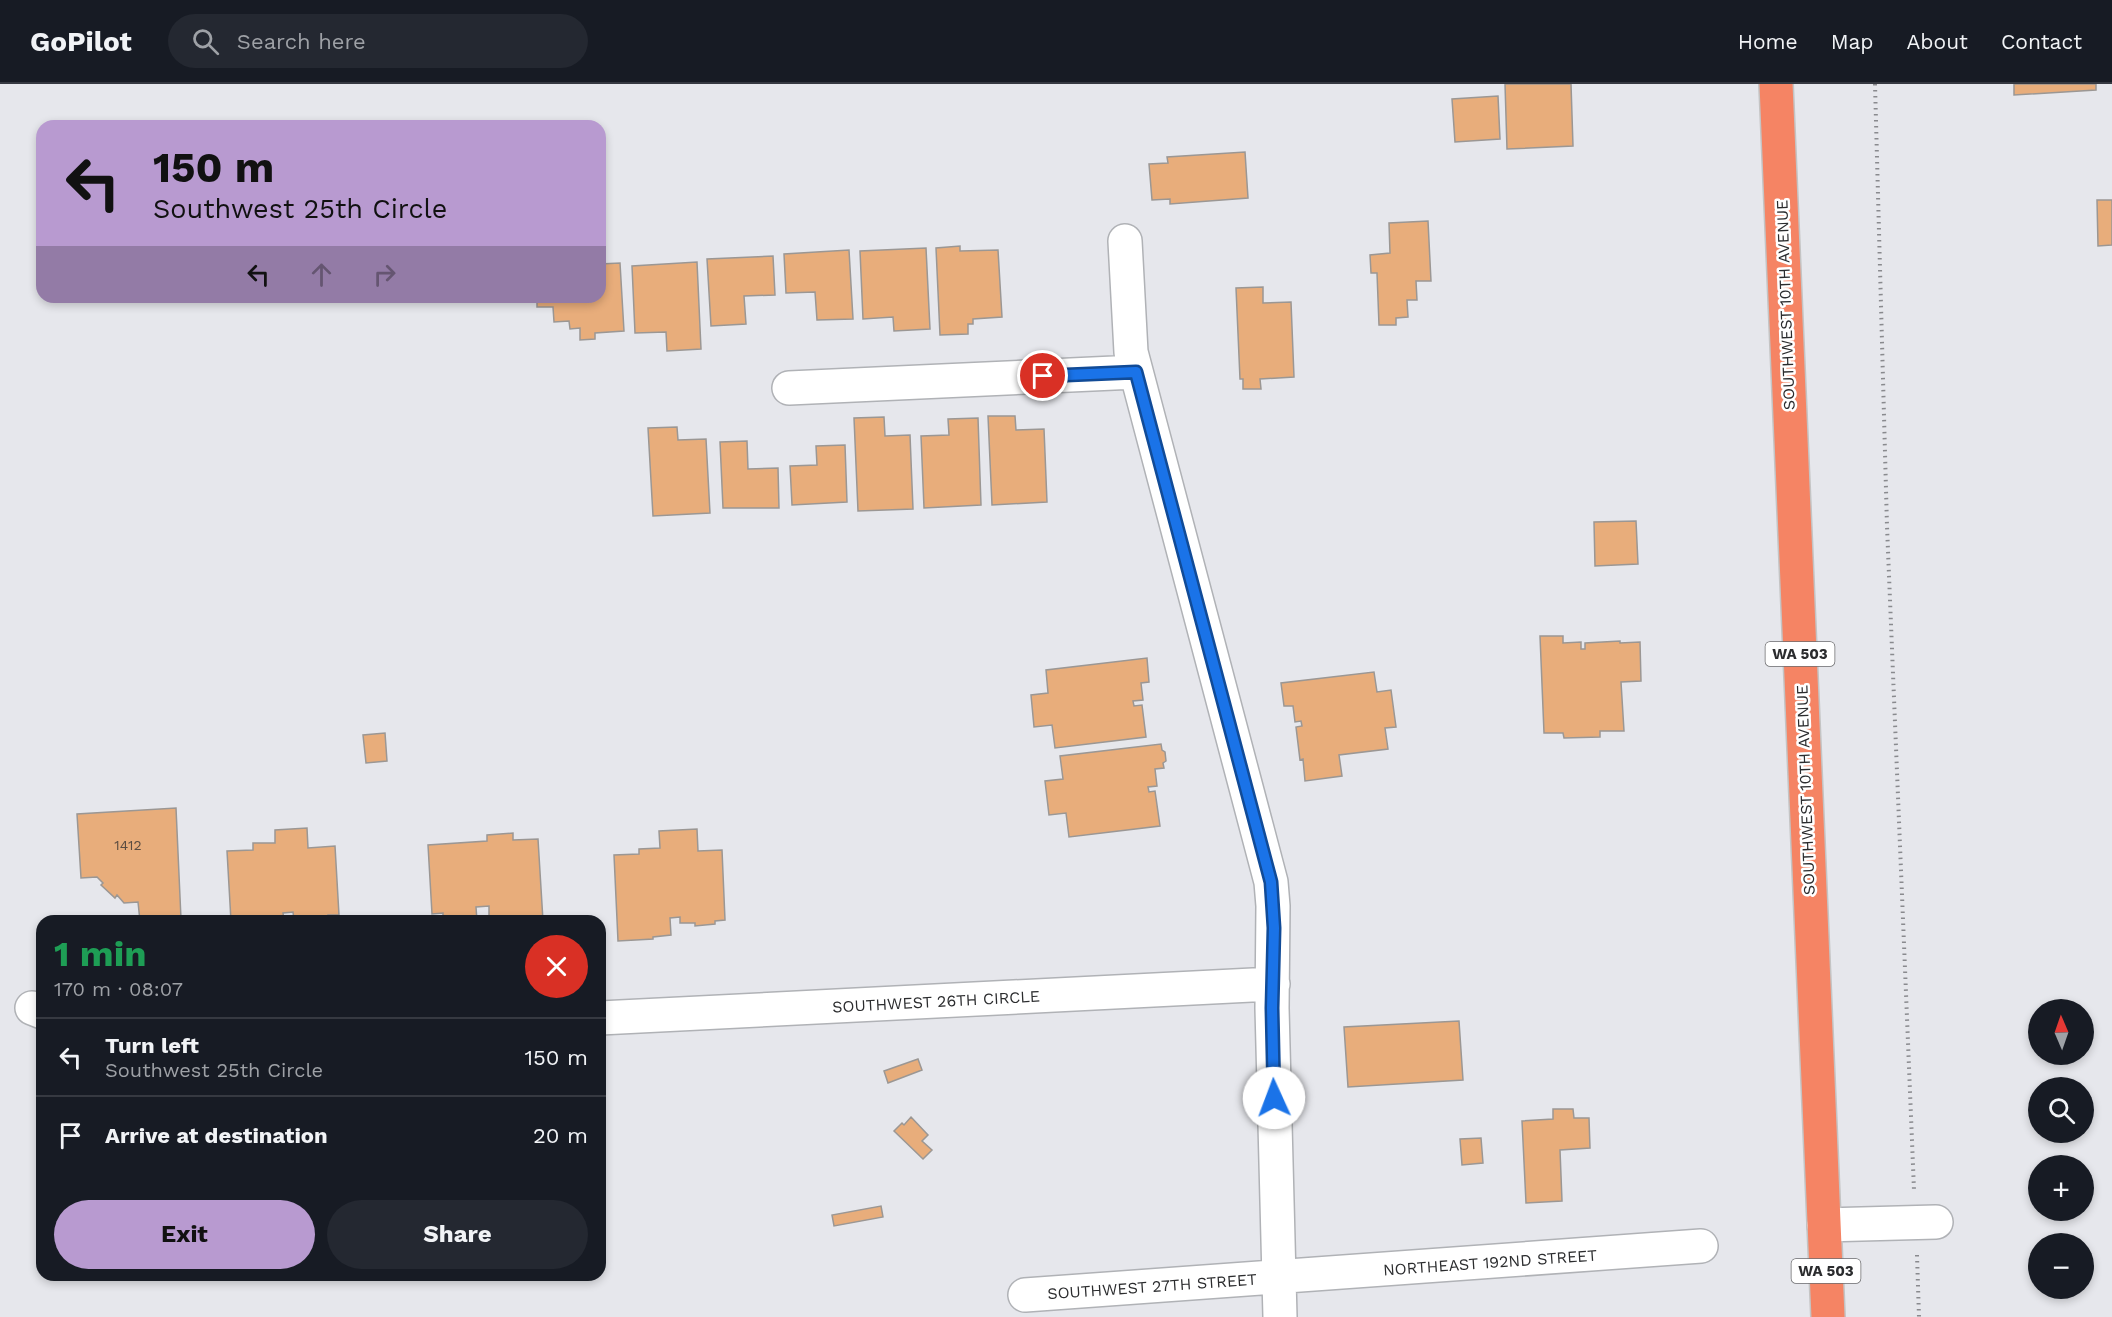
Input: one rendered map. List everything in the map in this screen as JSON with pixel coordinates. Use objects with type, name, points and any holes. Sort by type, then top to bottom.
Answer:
[{"type":"highway","name":"SOUTHWEST 10TH AVENUE","points":[[1776,84],[1828,1317]]},
{"type":"street","points":[[1125,241],[1128,334],[1136,372],[1271,882],[1274,928],[1273,984],[1280,1317]]},
{"type":"street","points":[[789,388],[1136,372]]},
{"type":"street","name":"SOUTHWEST 26TH CIRCLE","points":[[606,1018],[1273,984]]},
{"type":"street","points":[[1824,1225],[1925,1222]]},
{"type":"street","name":"NORTHEAST 192ND STREET","points":[[1279,1278],[1701,1246]]},
{"type":"street","name":"SOUTHWEST 27TH STREET","points":[[1025,1295],[1279,1278]]},
{"type":"path","points":[[1875,84],[1887,526],[1925,1222],[1919,1317]]},
{"type":"building","points":[[1505,84],[1571,84],[1573,146],[1507,149]]},
{"type":"building","points":[[2014,84],[2096,84],[2096,90],[2014,95]]},
{"type":"building","points":[[1498,96],[1500,139],[1455,142],[1452,99]]},
{"type":"building","points":[[1245,152],[1248,198],[1170,204],[1170,199],[1152,200],[1149,164],[1168,163],[1167,157]]},
{"type":"building","points":[[2097,200],[2112,200],[2112,245],[2098,246]]},
{"type":"building","points":[[1428,221],[1431,281],[1416,281],[1417,300],[1407,300],[1408,317],[1396,318],[1396,325],[1379,325],[1377,273],[1371,273],[1370,255],[1390,253],[1389,223]]},
{"type":"building","points":[[960,246],[960,251],[998,250],[1002,317],[973,319],[973,324],[968,324],[968,334],[940,335],[936,248]]},
{"type":"building","points":[[926,248],[930,329],[894,331],[893,317],[863,319],[860,251]]},
{"type":"building","points":[[849,250],[853,319],[817,320],[815,292],[786,293],[784,254]]},
{"type":"building","points":[[773,256],[775,295],[744,296],[746,324],[711,326],[707,259]]},
{"type":"building","points":[[697,262],[701,349],[667,351],[666,332],[635,333],[632,266]]},
{"type":"building","points":[[620,263],[624,331],[595,333],[595,339],[580,340],[580,328],[570,329],[569,321],[554,322],[553,307],[537,307],[537,303],[606,303],[606,264]]},
{"type":"building","points":[[1263,287],[1263,303],[1291,302],[1294,377],[1260,379],[1261,389],[1243,389],[1243,379],[1240,379],[1236,288]]},
{"type":"building","points":[[988,416],[1015,416],[1016,430],[1044,429],[1047,502],[992,505]]},
{"type":"building","points":[[884,417],[885,436],[910,435],[913,509],[858,511],[854,418]]},
{"type":"building","points":[[978,418],[981,505],[924,508],[921,436],[949,435],[948,419]]},
{"type":"building","points":[[677,427],[678,440],[706,439],[710,513],[653,516],[648,428]]},
{"type":"building","points":[[747,441],[748,469],[778,468],[779,508],[723,508],[720,442]]},
{"type":"building","points":[[845,445],[847,502],[792,505],[790,466],[817,465],[816,446]]},
{"type":"building","points":[[1636,521],[1638,564],[1595,566],[1594,522]]},
{"type":"building","points":[[1540,636],[1563,636],[1563,643],[1581,642],[1581,649],[1585,649],[1585,643],[1640,642],[1641,681],[1621,682],[1624,731],[1600,731],[1600,737],[1564,738],[1563,733],[1544,733]]},
{"type":"building","points":[[1147,658],[1149,682],[1141,683],[1143,700],[1133,701],[1134,706],[1142,705],[1146,737],[1055,748],[1052,725],[1034,727],[1031,695],[1048,693],[1046,670]]},
{"type":"building","points":[[1374,672],[1377,692],[1391,690],[1396,727],[1385,728],[1388,749],[1339,755],[1342,776],[1305,781],[1296,727],[1302,726],[1301,721],[1295,722],[1293,706],[1284,706],[1281,683]]},
{"type":"building","points":[[385,733],[387,761],[366,763],[363,735]]},
{"type":"building","points":[[1161,744],[1165,752],[1164,768],[1155,769],[1157,786],[1148,787],[1149,792],[1155,791],[1160,826],[1069,837],[1066,813],[1049,815],[1045,781],[1063,779],[1060,756]]},
{"type":"building","points":[[176,808],[181,915],[139,915],[138,902],[124,903],[117,895],[115,898],[101,885],[103,883],[97,877],[81,878],[77,814]]},
{"type":"building","points":[[307,828],[308,848],[335,846],[339,915],[293,915],[293,912],[283,913],[283,915],[231,915],[227,851],[253,850],[253,843],[275,843],[275,830]]},
{"type":"building","points":[[697,829],[698,851],[722,850],[725,920],[715,921],[715,924],[695,926],[695,923],[680,923],[680,917],[670,918],[671,935],[653,937],[653,939],[618,941],[614,855],[639,854],[639,849],[660,848],[659,831]]},
{"type":"building","points":[[513,833],[513,840],[538,839],[543,915],[489,915],[489,906],[476,907],[477,915],[432,914],[428,845],[487,841],[487,835]]},
{"type":"building","points":[[1459,1021],[1463,1080],[1348,1087],[1344,1027]]},
{"type":"building","points":[[918,1059],[922,1070],[888,1083],[884,1071]]},
{"type":"building","points":[[1553,1109],[1573,1109],[1574,1118],[1589,1118],[1590,1148],[1560,1150],[1562,1201],[1526,1203],[1522,1121],[1553,1119]]},
{"type":"building","points":[[911,1117],[928,1135],[922,1141],[932,1150],[923,1159],[894,1131]]},
{"type":"building","points":[[1481,1138],[1483,1163],[1462,1165],[1460,1139]]},
{"type":"building","points":[[881,1206],[883,1217],[834,1226],[832,1215]]},
{"type":"route","points":[[1043,376],[1136,372],[1271,882],[1274,928],[1272,1008],[1274,1098]]}]
